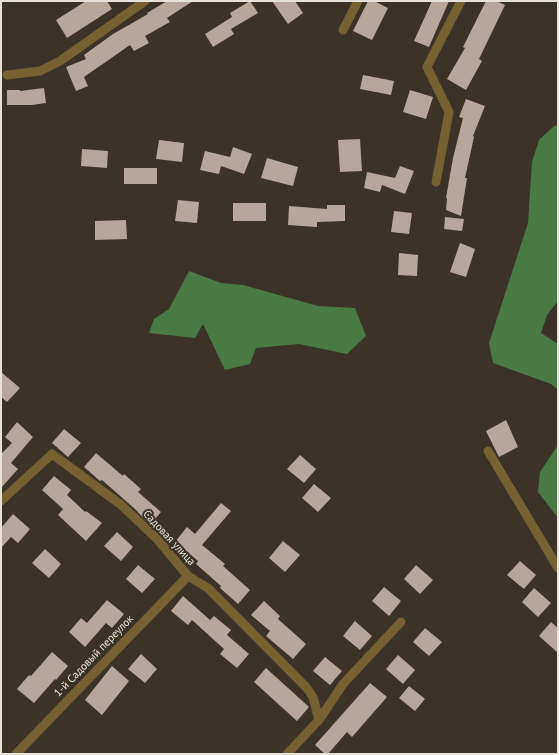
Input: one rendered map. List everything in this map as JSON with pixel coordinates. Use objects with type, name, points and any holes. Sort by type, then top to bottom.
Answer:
[{"type":"street","points":[[7,75],[40,71],[60,61],[145,1]]},
{"type":"street","points":[[343,30],[358,1]]},
{"type":"street","points":[[436,182],[449,112],[427,67],[461,1]]},
{"type":"street","points":[[488,451],[558,568]]},
{"type":"street","name":"Садовая улица","points":[[1,501],[52,454],[120,504],[158,540],[188,576],[208,588],[306,687],[313,697],[319,720]]},
{"type":"street","name":"1-й Садовый переулок","points":[[16,754],[188,576]]},
{"type":"street","points":[[287,754],[319,720],[343,684],[401,622]]},
{"type":"green space","points":[[558,125],[558,301],[547,315],[541,333],[558,344],[558,390],[551,384],[493,363],[489,343],[528,223],[532,162],[539,140],[554,126]]},
{"type":"green space","points":[[189,271],[221,283],[243,285],[318,306],[355,308],[366,336],[347,354],[299,344],[256,348],[250,364],[225,370],[203,324],[195,338],[149,333],[154,319],[169,309]]},
{"type":"green space","points":[[558,445],[558,518],[538,492],[540,472]]},
{"type":"building","points":[[86,1],[107,1],[112,9],[67,38],[56,20]]},
{"type":"building","points":[[167,1],[193,1],[167,18],[170,22],[145,36],[149,43],[134,51],[130,45],[84,77],[88,86],[76,91],[66,67],[86,59],[84,55],[113,34]]},
{"type":"building","points":[[250,1],[258,13],[231,29],[234,34],[213,47],[205,34],[232,17],[230,13]]},
{"type":"building","points":[[272,1],[295,1],[303,13],[288,24]]},
{"type":"building","points":[[368,1],[374,1],[388,8],[372,40],[353,31]]},
{"type":"building","points":[[432,1],[449,1],[429,47],[414,41]]},
{"type":"building","points":[[486,1],[496,1],[505,5],[479,59],[482,61],[466,90],[447,79],[465,48],[463,47]]},
{"type":"building","points":[[363,75],[394,81],[391,95],[360,89]]},
{"type":"building","points":[[44,88],[46,103],[32,105],[7,105],[7,90],[20,91]]},
{"type":"building","points":[[410,90],[433,97],[426,119],[403,112]]},
{"type":"building","points":[[466,99],[485,106],[473,136],[465,178],[467,178],[461,216],[446,210],[446,198],[453,158],[463,118],[459,117]]},
{"type":"building","points":[[360,139],[362,171],[340,172],[338,140]]},
{"type":"building","points":[[159,140],[184,143],[182,162],[156,159]]},
{"type":"building","points":[[233,147],[252,154],[244,174],[221,166],[219,174],[200,170],[205,151],[230,157]]},
{"type":"building","points":[[82,149],[108,151],[107,168],[81,166]]},
{"type":"building","points":[[267,158],[298,167],[293,186],[261,178]]},
{"type":"building","points":[[400,166],[414,171],[405,194],[382,185],[380,192],[364,188],[367,172],[395,178]]},
{"type":"building","points":[[124,168],[157,168],[157,184],[124,184]]},
{"type":"building","points":[[178,200],[199,202],[197,223],[175,221]]},
{"type":"building","points":[[233,203],[266,203],[266,221],[233,221]]},
{"type":"building","points":[[327,205],[345,205],[345,221],[317,222],[317,227],[288,225],[289,206],[327,209]]},
{"type":"building","points":[[394,211],[412,213],[409,234],[391,232]]},
{"type":"building","points":[[445,217],[464,219],[462,231],[444,229]]},
{"type":"building","points":[[126,220],[127,239],[95,240],[95,221]]},
{"type":"building","points":[[460,243],[475,249],[466,277],[450,272]]},
{"type":"building","points":[[399,253],[418,255],[417,276],[398,275]]},
{"type":"building","points":[[1,372],[20,388],[7,402],[1,397]]},
{"type":"building","points":[[506,420],[518,447],[499,457],[486,431]]},
{"type":"building","points":[[17,422],[33,437],[11,463],[18,469],[1,488],[1,454],[12,443],[5,437]]},
{"type":"building","points":[[64,429],[81,443],[68,457],[52,443]]},
{"type":"building","points":[[96,453],[141,489],[138,492],[161,512],[150,525],[135,509],[102,480],[100,481],[84,467]]},
{"type":"building","points":[[300,455],[316,469],[304,483],[287,469]]},
{"type":"building","points":[[54,476],[71,490],[67,495],[85,512],[86,511],[102,523],[86,541],[58,515],[63,509],[42,490]]},
{"type":"building","points":[[314,484],[331,498],[318,512],[302,498]]},
{"type":"building","points":[[221,503],[231,511],[202,545],[225,564],[223,566],[250,590],[238,604],[220,588],[221,586],[196,564],[198,561],[175,542],[187,527],[195,534]]},
{"type":"building","points":[[13,514],[30,529],[18,543],[11,537],[1,548],[1,528]]},
{"type":"building","points":[[117,532],[133,547],[121,561],[104,546]]},
{"type":"building","points":[[283,541],[300,555],[285,572],[269,558]]},
{"type":"building","points":[[45,549],[61,564],[49,578],[32,563]]},
{"type":"building","points":[[520,561],[536,575],[524,589],[507,575]]},
{"type":"building","points":[[138,565],[155,579],[142,593],[126,579]]},
{"type":"building","points":[[416,565],[433,580],[420,594],[404,579]]},
{"type":"building","points":[[384,587],[401,601],[389,616],[372,601]]},
{"type":"building","points":[[534,588],[551,603],[538,617],[522,602]]},
{"type":"building","points":[[183,596],[210,620],[214,616],[231,630],[227,635],[249,654],[237,668],[220,654],[224,649],[192,620],[188,625],[171,611]]},
{"type":"building","points":[[107,600],[124,614],[112,628],[106,623],[85,647],[69,632],[81,618],[87,623]]},
{"type":"building","points":[[264,601],[280,616],[278,619],[306,644],[293,659],[266,636],[270,631],[251,615]]},
{"type":"building","points":[[355,621],[372,636],[360,650],[343,636]]},
{"type":"building","points":[[551,622],[558,628],[558,653],[539,636]]},
{"type":"building","points":[[425,628],[442,642],[429,656],[413,642]]},
{"type":"building","points":[[52,652],[68,666],[34,703],[17,689],[29,675],[31,676]]},
{"type":"building","points":[[141,654],[157,669],[145,683],[128,669]]},
{"type":"building","points":[[398,655],[415,670],[403,684],[386,669]]},
{"type":"building","points":[[325,657],[342,671],[330,685],[313,671]]},
{"type":"building","points":[[112,666],[129,681],[102,715],[85,700]]},
{"type":"building","points":[[266,668],[309,707],[297,721],[254,682]]},
{"type":"building","points":[[370,683],[387,697],[352,737],[347,732],[328,754],[325,754],[315,745]]},
{"type":"building","points":[[409,686],[425,699],[415,711],[399,698]]}]
